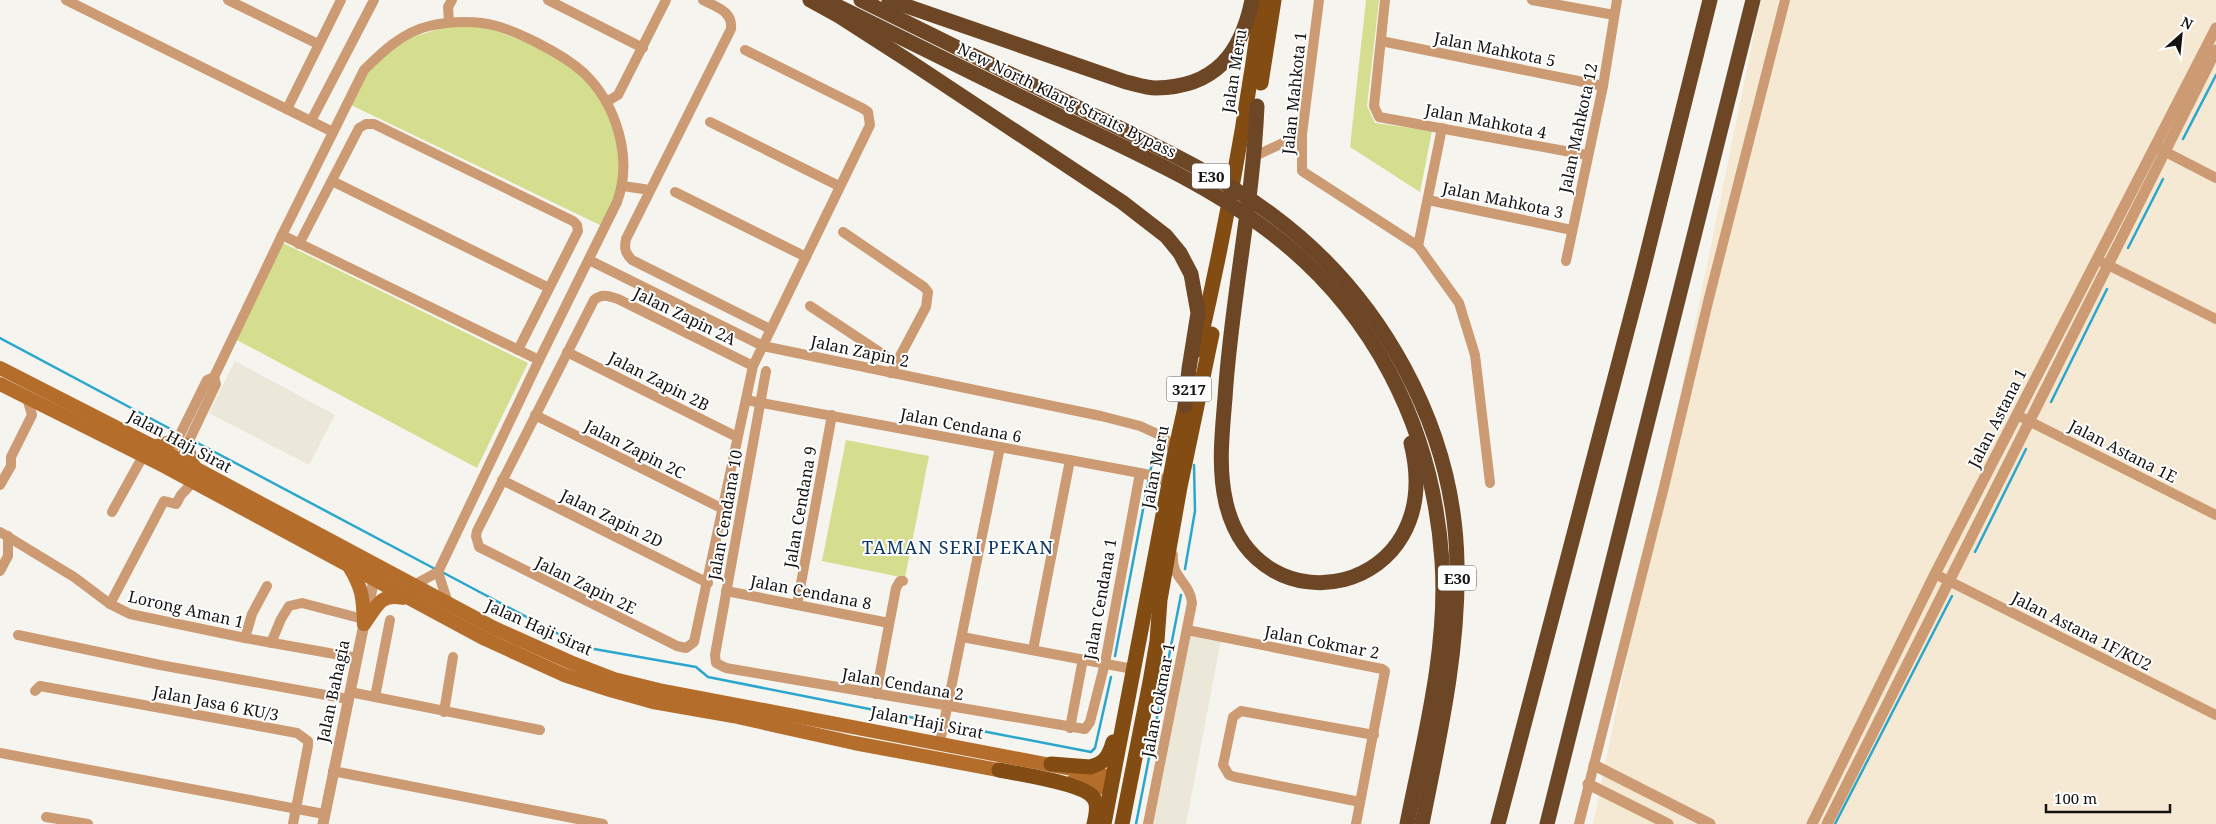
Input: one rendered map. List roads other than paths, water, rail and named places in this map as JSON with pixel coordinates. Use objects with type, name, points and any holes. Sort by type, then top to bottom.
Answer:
[{"type":"highway","points":[[810,0],[839,16],[909,61],[1122,202],[1166,236],[1180,253],[1191,274],[1198,313],[1185,406]]},
{"type":"highway","name":"New North Klang Straits Bypass","points":[[825,0],[1162,166],[1231,205],[1261,225],[1296,254],[1329,286],[1355,317],[1381,356],[1401,394],[1417,432],[1438,516],[1442,563],[1442,610],[1437,664],[1407,824]]},
{"type":"highway","name":"New North Klang Straits Bypass","points":[[861,0],[1207,174],[1270,213],[1336,270],[1390,342],[1412,383],[1436,444],[1444,471],[1453,516],[1458,562],[1457,608],[1452,662],[1444,716],[1422,824]]},
{"type":"highway","points":[[888,0],[1126,82],[1155,88],[1187,84],[1213,72],[1229,57],[1241,38],[1252,0]]},
{"type":"highway","name":"Jalan Meru","points":[[1122,824],[1150,682],[1174,486],[1175,452],[1215,279],[1248,100],[1262,0]]},
{"type":"highway","name":"Jalan Meru","points":[[1104,824],[1114,783],[1132,674],[1174,486],[1224,280],[1257,106],[1274,0]]},
{"type":"highway","points":[[1498,824],[1641,278],[1710,0]]},
{"type":"highway","points":[[1547,824],[1753,0]]},
{"type":"highway","points":[[1257,106],[1255,156],[1232,314],[1226,370],[1221,472],[1226,505],[1240,538],[1251,553],[1279,573],[1306,582],[1324,583],[1358,575],[1373,567],[1387,555],[1400,541],[1407,527],[1416,497],[1417,478],[1414,455],[1408,432],[1390,388],[1381,356]]},
{"type":"highway","points":[[1114,824],[1120,791],[1114,783],[1125,773],[1146,658],[1161,593]]},
{"type":"highway","points":[[1051,764],[1090,767],[1103,762],[1110,755],[1120,710],[1132,674]]},
{"type":"highway","points":[[1000,770],[1081,788],[1094,798],[1096,802],[1094,824]]},
{"type":"main road","name":"Jalan Haji Sirat","points":[[0,368],[154,447],[172,463],[406,598],[503,647],[564,675],[654,702],[733,716],[854,743],[1000,770],[1114,783]]},
{"type":"main road","name":"Jalan Haji Sirat","points":[[0,384],[142,456],[172,463]]},
{"type":"main road","points":[[154,447],[182,441],[194,475]]},
{"type":"main road","name":"Jalan Haji Sirat","points":[[194,475],[380,566],[494,628],[570,662],[614,679],[659,690],[942,736],[1051,764],[1114,783]]},
{"type":"main road","points":[[349,566],[363,594],[364,622]]},
{"type":"main road","points":[[364,622],[383,598],[392,596],[406,598]]},
{"type":"street","points":[[66,0],[333,132]]},
{"type":"street","points":[[228,0],[318,44]]},
{"type":"street","points":[[287,108],[341,0]]},
{"type":"street","points":[[312,121],[374,0]]},
{"type":"street","points":[[449,22],[448,8],[452,0]]},
{"type":"street","points":[[548,0],[643,48]]},
{"type":"street","points":[[606,102],[618,95],[666,0]]},
{"type":"street","points":[[703,0],[729,15],[732,22],[731,28],[626,239],[624,247],[626,254],[632,260],[770,329]]},
{"type":"street","name":"Jalan Mahkota 1","points":[[1318,0],[1302,134],[1302,171],[1418,246]]},
{"type":"street","points":[[1381,41],[1385,0]]},
{"type":"street","points":[[1532,0],[1614,15]]},
{"type":"street","name":"Jalan Mahkota 12","points":[[1566,261],[1603,86],[1617,0]]},
{"type":"street","points":[[1579,824],[1785,0]]},
{"type":"street","points":[[172,463],[190,425],[207,380],[214,377],[282,234],[364,70],[381,53],[404,36],[427,26],[449,22],[484,23],[516,33],[545,47],[583,73],[606,102],[622,146],[623,186],[617,202],[438,572],[414,585]]},
{"type":"street","name":"Jalan Astana 1","points":[[1827,824],[2108,265],[2214,35]]},
{"type":"street","name":"Jalan Mahkota 5","points":[[1381,41],[1603,86]]},
{"type":"street","name":"Jalan Mahkota 4","points":[[1381,41],[1374,106],[1379,117],[1587,155]]},
{"type":"street","points":[[708,583],[753,366],[870,125],[868,112],[746,50]]},
{"type":"street","name":"Jalan Astana 1","points":[[1812,824],[1935,574],[2097,260],[2216,50]]},
{"type":"street","points":[[710,122],[839,186]]},
{"type":"street","points":[[300,244],[359,128],[366,124],[374,124],[573,221],[577,225],[578,231],[518,350]]},
{"type":"street","points":[[1442,128],[1418,246],[1459,303],[1475,355],[1490,483]]},
{"type":"street","points":[[1255,156],[1302,134]]},
{"type":"street","points":[[2160,149],[2216,178]]},
{"type":"street","points":[[332,181],[549,288]]},
{"type":"street","points":[[623,186],[650,190]]},
{"type":"street","points":[[675,192],[806,257]]},
{"type":"street","name":"Jalan Mahkota 3","points":[[1428,200],[1572,230]]},
{"type":"street","points":[[843,232],[924,287],[928,292],[926,307],[891,373]]},
{"type":"street","points":[[282,234],[539,360]]},
{"type":"street","name":"Jalan Zapin 2","points":[[589,260],[762,346],[1056,405],[1140,426],[1164,437],[1175,452]]},
{"type":"street","points":[[2097,260],[2216,319]]},
{"type":"street","name":"Jalan Zapin 2A","points":[[567,352],[594,300],[604,295],[618,299],[753,366]]},
{"type":"street","points":[[810,306],[896,363]]},
{"type":"street","points":[[502,480],[567,352]]},
{"type":"street","name":"Jalan Zapin 2B","points":[[567,352],[737,437]]},
{"type":"street","name":"Jalan Cendana 10","points":[[716,663],[715,655],[766,371]]},
{"type":"street","points":[[0,485],[11,466],[11,457],[32,415],[27,398]]},
{"type":"street","name":"Jalan Cendana 6","points":[[746,400],[1146,474],[1174,486]]},
{"type":"street","name":"Jalan Zapin 2C","points":[[535,415],[723,509]]},
{"type":"street","name":"Jalan Cendana 9","points":[[797,605],[832,415]]},
{"type":"street","name":"Jalan Astana 1E","points":[[2017,415],[2216,515]]},
{"type":"street","points":[[942,736],[1000,447]]},
{"type":"street","points":[[112,512],[142,456]]},
{"type":"street","points":[[1033,650],[1070,460]]},
{"type":"street","name":"Jalan Cendana 1","points":[[1085,729],[1090,722],[1146,474]]},
{"type":"street","points":[[110,604],[164,501],[176,504],[194,475]]},
{"type":"street","name":"Jalan Zapin 2E","points":[[502,480],[477,530],[476,542],[482,550],[491,555],[677,646],[686,648],[694,642],[708,583]]},
{"type":"street","name":"Jalan Zapin 2D","points":[[502,480],[708,583]]},
{"type":"street","name":"Jalan Cokmar 1","points":[[1148,824],[1192,604],[1191,592],[1174,571],[1172,564],[1174,486]]},
{"type":"street","points":[[0,571],[8,556],[4,534]]},
{"type":"street","name":"Lorong Aman 1","points":[[4,534],[74,577],[110,604],[130,614],[245,638],[356,658]]},
{"type":"street","name":"Jalan Bahagia","points":[[324,819],[356,658],[374,580],[380,566]]},
{"type":"street","points":[[438,572],[448,603]]},
{"type":"street","name":"Jalan Astana 1F/KU2","points":[[1935,574],[2216,715]]},
{"type":"street","points":[[1161,593],[1172,580],[1185,584]]},
{"type":"street","points":[[876,694],[896,588],[900,581],[903,581]]},
{"type":"street","points":[[245,638],[252,614],[267,586]]},
{"type":"street","name":"Jalan Cendana 8","points":[[726,591],[889,623]]},
{"type":"street","points":[[271,643],[281,619],[290,606],[302,602],[364,622]]},
{"type":"street","points":[[375,697],[390,620]]},
{"type":"street","name":"Jalan Cokmar 2","points":[[1187,630],[1382,668],[1386,675],[1356,824]]},
{"type":"street","points":[[18,635],[160,664],[349,696],[375,697],[540,730]]},
{"type":"street","points":[[962,637],[1104,663],[1132,674]]},
{"type":"street","points":[[444,712],[453,657]]},
{"type":"street","points":[[1070,728],[1082,659]]},
{"type":"street","name":"Jalan Cendana 2","points":[[716,663],[726,668],[876,694],[946,711],[1085,729]]},
{"type":"street","name":"Jalan Jasa 6 KU/3","points":[[35,691],[40,686],[297,733],[308,741],[308,746],[294,824]]},
{"type":"street","points":[[1360,802],[1235,777],[1229,774],[1223,765],[1233,717],[1241,711],[1248,711],[1374,735]]},
{"type":"street","points":[[0,753],[128,775],[296,809],[324,819]]},
{"type":"street","points":[[1594,765],[1710,824]]},
{"type":"street","points":[[333,771],[603,824]]},
{"type":"street","points":[[1588,784],[1668,824]]},
{"type":"street","points":[[46,817],[88,824]]},
{"type":"waterway","points":[[2183,139],[2216,75]]},
{"type":"waterway","points":[[2128,248],[2163,179]]},
{"type":"waterway","points":[[2051,402],[2107,289]]},
{"type":"waterway","points":[[0,338],[178,433]]},
{"type":"waterway","points":[[192,440],[437,570]]},
{"type":"waterway","points":[[1975,552],[2026,449]]},
{"type":"waterway","points":[[1150,473],[1153,457]]},
{"type":"waterway","points":[[1185,569],[1195,511],[1194,465]]},
{"type":"waterway","points":[[1115,656],[1149,478]]},
{"type":"waterway","points":[[442,572],[583,647],[696,667],[708,677],[940,723]]},
{"type":"waterway","points":[[1136,824],[1181,595]]},
{"type":"waterway","points":[[1835,824],[1952,596]]},
{"type":"waterway","points":[[946,724],[1091,752],[1095,748],[1111,677]]},
{"type":"district","name":"TAMAN SERI PEKAN","points":[[958,547]]}]
